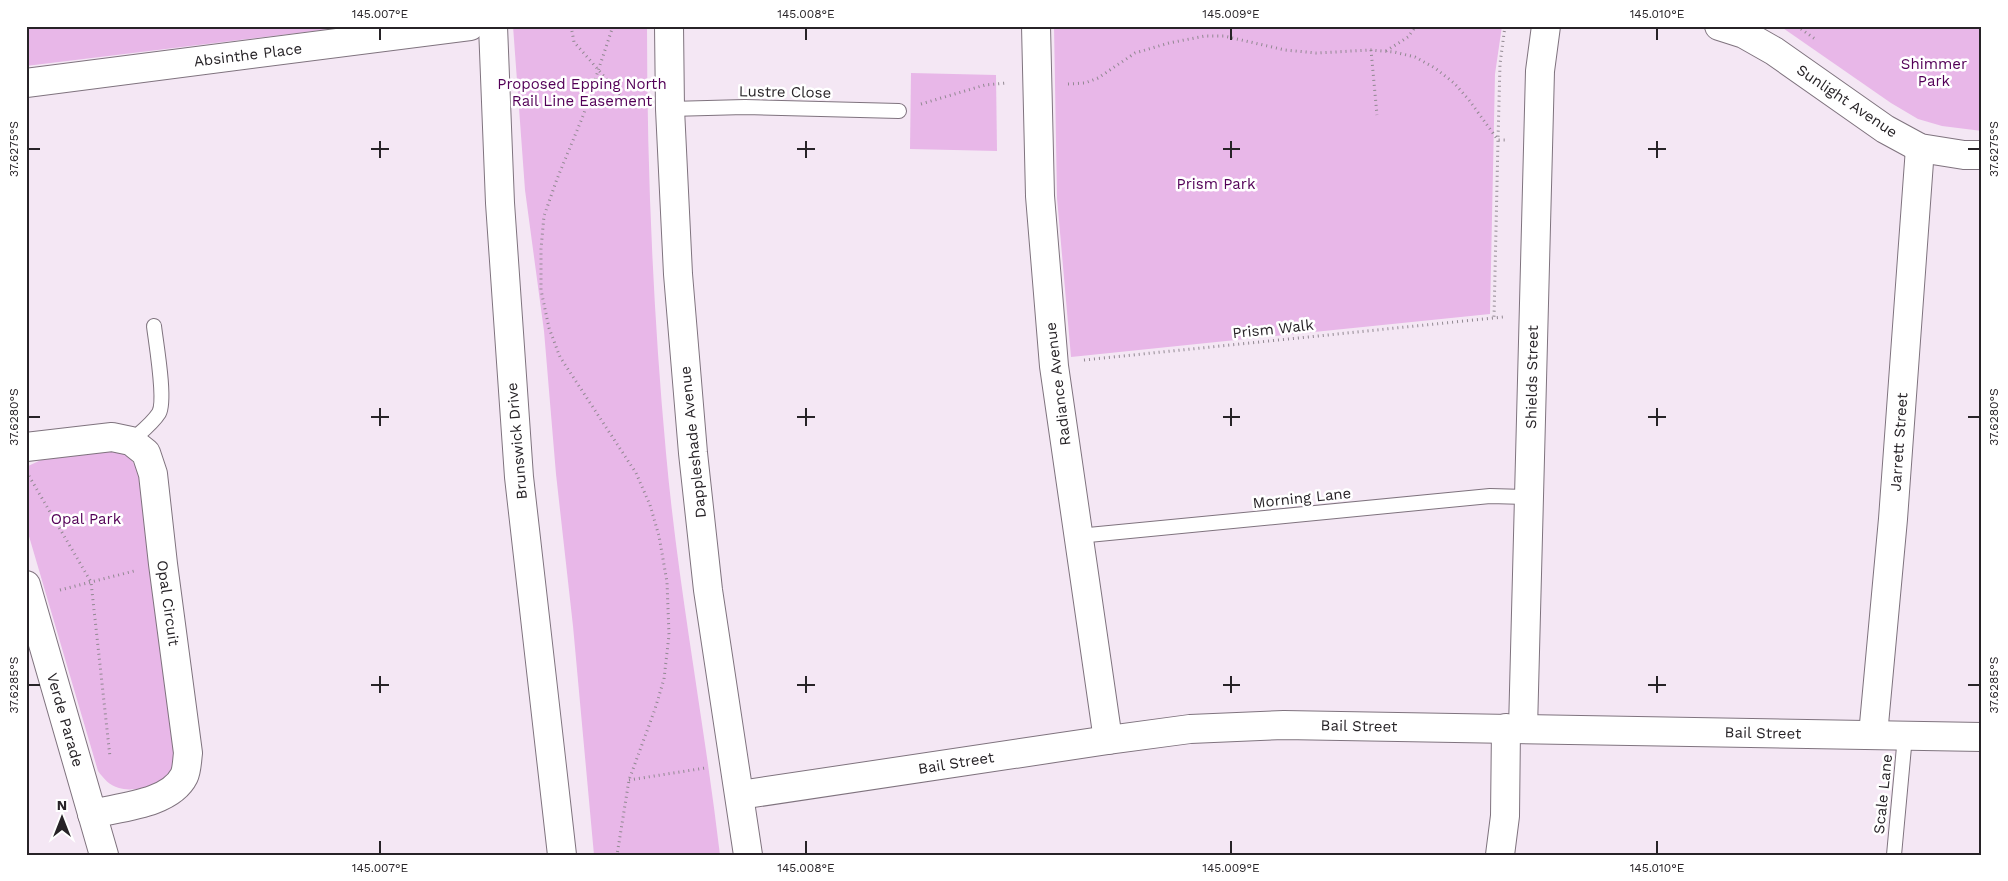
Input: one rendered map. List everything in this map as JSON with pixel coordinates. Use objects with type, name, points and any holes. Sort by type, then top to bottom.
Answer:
[{"type":"street","name":"Absinthe Place","points":[[26,83],[470,26]]},
{"type":"street","name":"Brunswick Drive","points":[[493,26],[500,203],[518,468],[562,855]]},
{"type":"street","name":"Dappleshade Avenue","points":[[669,26],[670,109],[678,274],[693,453],[708,590],[748,855]]},
{"type":"street","name":"Radiance Avenue","points":[[1036,26],[1040,196],[1054,366],[1108,740]]},
{"type":"street","name":"Shields Street","points":[[1500,855],[1515,728],[1529,497],[1540,71],[1546,26]]},
{"type":"street","name":"Sunlight Avenue","points":[[1719,26],[1744,34],[1774,51],[1885,129],[1920,148],[1964,155],[1982,155]]},
{"type":"street","name":"Jarrett Street","points":[[1873,735],[1893,519],[1920,148]]},
{"type":"street","points":[[26,447],[112,437],[131,441]]},
{"type":"street","name":"Opal Circuit","points":[[92,814],[155,800],[174,790],[185,775],[188,753],[153,474],[146,454],[131,441]]},
{"type":"street","name":"Verde Parade","points":[[28,591],[104,855]]},
{"type":"street","name":"Bail Street","points":[[740,796],[1190,729],[1284,725],[1982,737]]},
{"type":"lane","name":"Lustre Close","points":[[670,109],[745,107],[899,111]]},
{"type":"lane","points":[[131,441],[152,422],[160,411],[161,397],[154,326]]},
{"type":"lane","name":"Morning Lane","points":[[1078,536],[1490,496],[1529,497]]},
{"type":"lane","name":"Scale Lane","points":[[1894,855],[1905,736]]},
{"type":"path","points":[[571,26],[574,42],[630,106],[647,105],[670,109]]},
{"type":"path","points":[[613,26],[583,116],[544,216],[541,249],[541,290],[549,328],[560,357],[636,473],[650,505],[659,536],[667,582],[669,626],[665,670],[655,709],[629,780],[617,855]]},
{"type":"path","points":[[1386,52],[1408,37],[1416,26]]},
{"type":"path","points":[[1498,140],[1500,64],[1505,26]]},
{"type":"path","points":[[899,111],[910,106],[928,104],[985,85],[1000,83],[1085,83],[1098,78],[1135,53],[1169,43],[1205,36],[1224,36],[1285,50],[1316,53],[1371,50],[1415,57],[1435,68],[1454,83],[1498,140]]},
{"type":"path","points":[[1371,50],[1377,115]]},
{"type":"path","points":[[1498,140],[1538,139]]},
{"type":"path","name":"Prism Walk","points":[[1054,366],[1085,360],[1494,318],[1498,140]]},
{"type":"path","points":[[29,476],[91,582],[110,763]]},
{"type":"path","points":[[28,591],[91,582],[163,564]]},
{"type":"path","points":[[629,780],[709,767]]},
{"type":"green space","points":[[26,26],[356,26],[26,66]]},
{"type":"green space","name":"Proposed Epping North Rail Line Easement","points":[[513,26],[647,26],[652,240],[666,453],[677,553],[720,855],[594,855],[573,626],[556,474],[544,331],[525,190]]},
{"type":"green space","name":"Prism Park","points":[[1054,26],[1502,26],[1495,74],[1490,314],[1071,357],[1057,198]]},
{"type":"green space","name":"Shimmer Park","points":[[1780,26],[1982,26],[1982,131],[1942,126],[1918,119],[1891,103]]},
{"type":"green space","points":[[911,73],[996,75],[997,151],[910,149]]},
{"type":"green space","name":"Opal Park","points":[[109,451],[121,453],[129,458],[140,476],[174,752],[173,765],[167,778],[158,784],[137,789],[115,787],[98,771],[26,526],[26,467],[41,460]]}]
